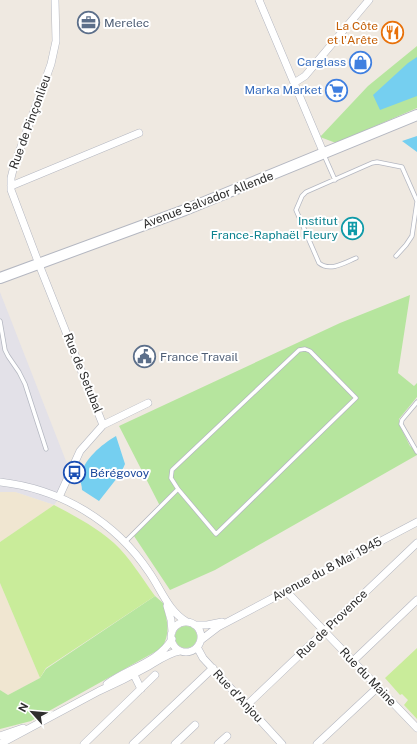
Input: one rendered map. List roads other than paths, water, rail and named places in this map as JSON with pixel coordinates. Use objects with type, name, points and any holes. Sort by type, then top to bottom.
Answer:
[{"type":"street","name":"Rue de Pinçonlieu","points":[[39,264],[13,196],[11,186],[14,166],[49,73],[56,33],[55,0]]},
{"type":"street","points":[[259,0],[324,154]]},
{"type":"street","points":[[294,83],[305,76],[369,0]]},
{"type":"street","name":"Avenue Salvador Allende","points":[[0,278],[185,210],[416,115]]},
{"type":"street","points":[[11,186],[139,132]]},
{"type":"street","name":"Rue de Setubal","points":[[39,264],[103,425],[80,451],[59,497]]},
{"type":"street","points":[[103,425],[148,403]]},
{"type":"street","points":[[0,482],[28,486],[59,497],[92,514],[108,526],[125,542],[143,563],[173,611],[180,618],[195,625],[200,632],[199,644],[190,652],[180,651],[170,654],[133,672],[0,744]]},
{"type":"street","name":"Avenue du 8 Mai 1945","points":[[199,644],[213,630],[238,616],[417,522]]},
{"type":"street","name":"Rue de Provence","points":[[247,705],[417,543]]},
{"type":"street","name":"Rue du Maine","points":[[286,591],[417,728]]},
{"type":"street","points":[[163,596],[171,620],[174,645],[180,651]]},
{"type":"street","points":[[353,661],[417,600]]},
{"type":"street","name":"Avenue du 8 Mai 1945","points":[[195,625],[210,625],[238,616]]},
{"type":"street","points":[[133,672],[162,652],[178,625],[187,622]]},
{"type":"street","name":"Rue d'Anjou","points":[[199,644],[201,656],[282,744]]},
{"type":"street","points":[[133,744],[213,668]]},
{"type":"street","points":[[133,672],[141,689]]},
{"type":"street","points":[[84,744],[155,675]]},
{"type":"street","points":[[317,744],[378,687]]},
{"type":"street","points":[[0,736],[35,724]]},
{"type":"street","points":[[175,744],[195,725]]},
{"type":"street","points":[[218,744],[227,736]]},
{"type":"lane","points":[[324,154],[335,180]]},
{"type":"lane","points":[[356,258],[330,268],[320,265],[297,212],[297,205],[304,194],[374,163],[400,166],[404,168],[417,202],[412,236],[409,242],[396,256]]},
{"type":"lane","points":[[0,321],[5,350],[25,384],[46,449]]},
{"type":"lane","points":[[305,349],[310,351],[356,398],[216,534],[178,489],[171,478],[172,470],[299,350],[305,349]]},
{"type":"lane","points":[[417,402],[402,420],[401,424],[417,452]]},
{"type":"lane","points":[[125,542],[178,489]]},
{"type":"water","points":[[417,57],[417,96],[380,110],[373,95],[408,63]]},
{"type":"water","points":[[417,136],[417,152],[402,141]]},
{"type":"water","points":[[116,436],[125,464],[121,473],[99,501],[82,490],[80,477],[89,458]]},
{"type":"place","name":"Merelec","points":[[89,23]]},
{"type":"place","name":"La Côte et l'Arête","points":[[393,33]]},
{"type":"place","name":"Carglass","points":[[361,62]]},
{"type":"place","name":"Marka Market","points":[[337,90]]},
{"type":"place","name":"Institut France-Raphaël Fleury","points":[[353,228]]},
{"type":"place","name":"France Travail","points":[[144,357]]},
{"type":"place","name":"Bérégovoy","points":[[75,473]]}]
